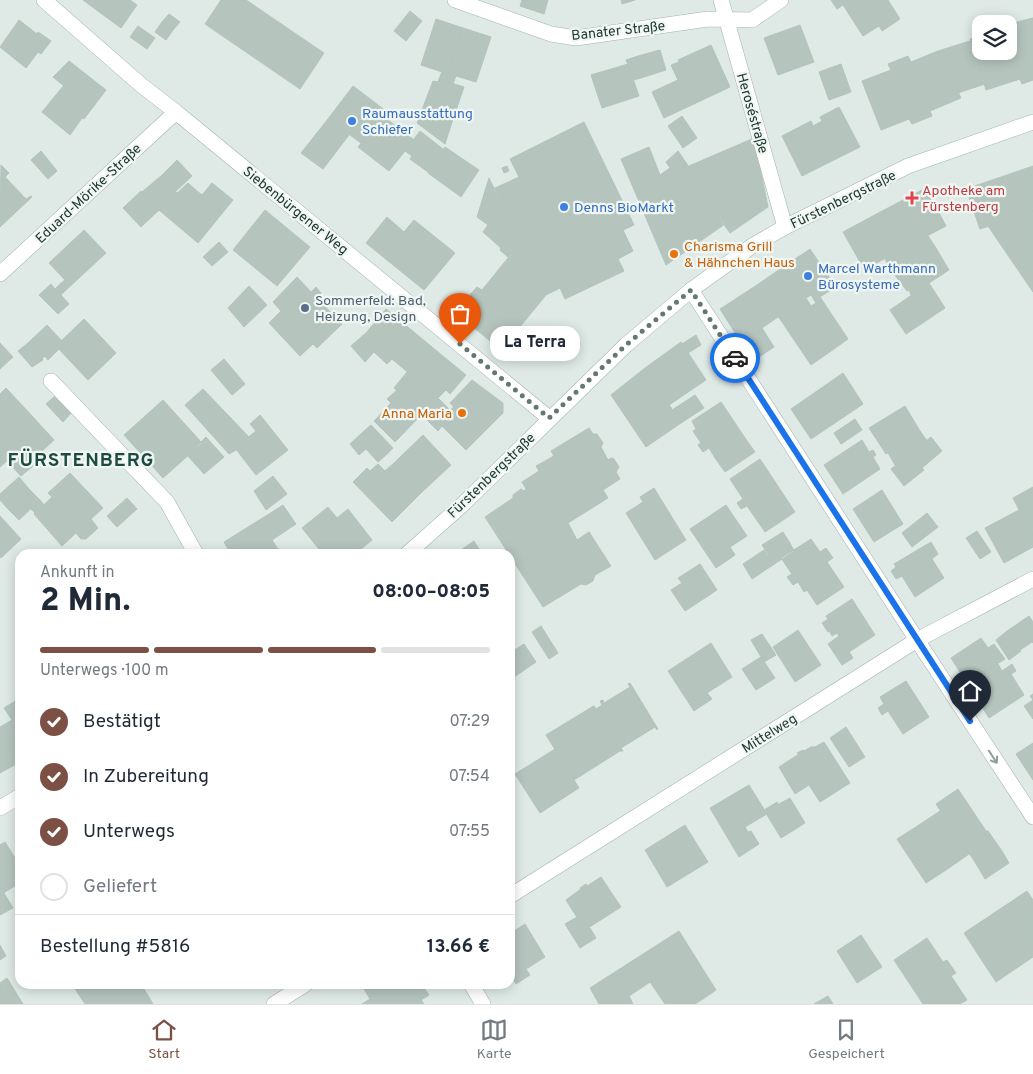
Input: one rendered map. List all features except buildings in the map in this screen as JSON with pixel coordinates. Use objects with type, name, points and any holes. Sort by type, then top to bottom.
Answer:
[{"type":"street","name":"Siebenbürgener Weg","points":[[44,0],[141,85],[549,418]]},
{"type":"street","name":"Banater Straße","points":[[455,0],[551,34],[576,38],[708,19],[752,20],[781,0]]},
{"type":"street","name":"Heroséstraße","points":[[721,0],[785,227]]},
{"type":"street","name":"Eduard-Mörike-Straße","points":[[0,274],[176,112]]},
{"type":"street","name":"Fürstenbergstraße","points":[[413,549],[461,506],[549,418],[626,345],[691,290],[752,246],[785,227],[908,166],[1033,122]]},
{"type":"street","points":[[691,290],[1033,817]]},
{"type":"street","points":[[50,381],[167,502],[193,549]]},
{"type":"street","name":"Mittelweg","points":[[515,893],[917,640],[1033,579]]},
{"type":"street","points":[[0,808],[15,799]]},
{"type":"street","points":[[274,1004],[298,989]]},
{"type":"street","points":[[474,989],[483,1004]]},
{"type":"way so far","points":[[460,344],[549,418],[626,345],[691,290],[735,358]]},
{"type":"place","name":"Raumausstattung Schiefer","points":[[352,121]]},
{"type":"place","name":"Apotheke am Fürstenberg","points":[[912,198]]},
{"type":"place","name":"Denns BioMarkt","points":[[564,207]]},
{"type":"place","name":"Charisma Grill & Hähnchen Haus","points":[[674,254]]},
{"type":"place","name":"Marcel Warthmann Bürosysteme","points":[[808,276]]},
{"type":"place","name":"Sommerfeld: Bad, Heizung, Design","points":[[305,308]]},
{"type":"place","name":"La Terra","points":[[460,344]]},
{"type":"place","name":"Anna Maria","points":[[462,413]]},
{"type":"district","name":"FÜRSTENBERG","points":[[81,459]]},
{"type":"route","points":[[735,358],[970,721]]}]
